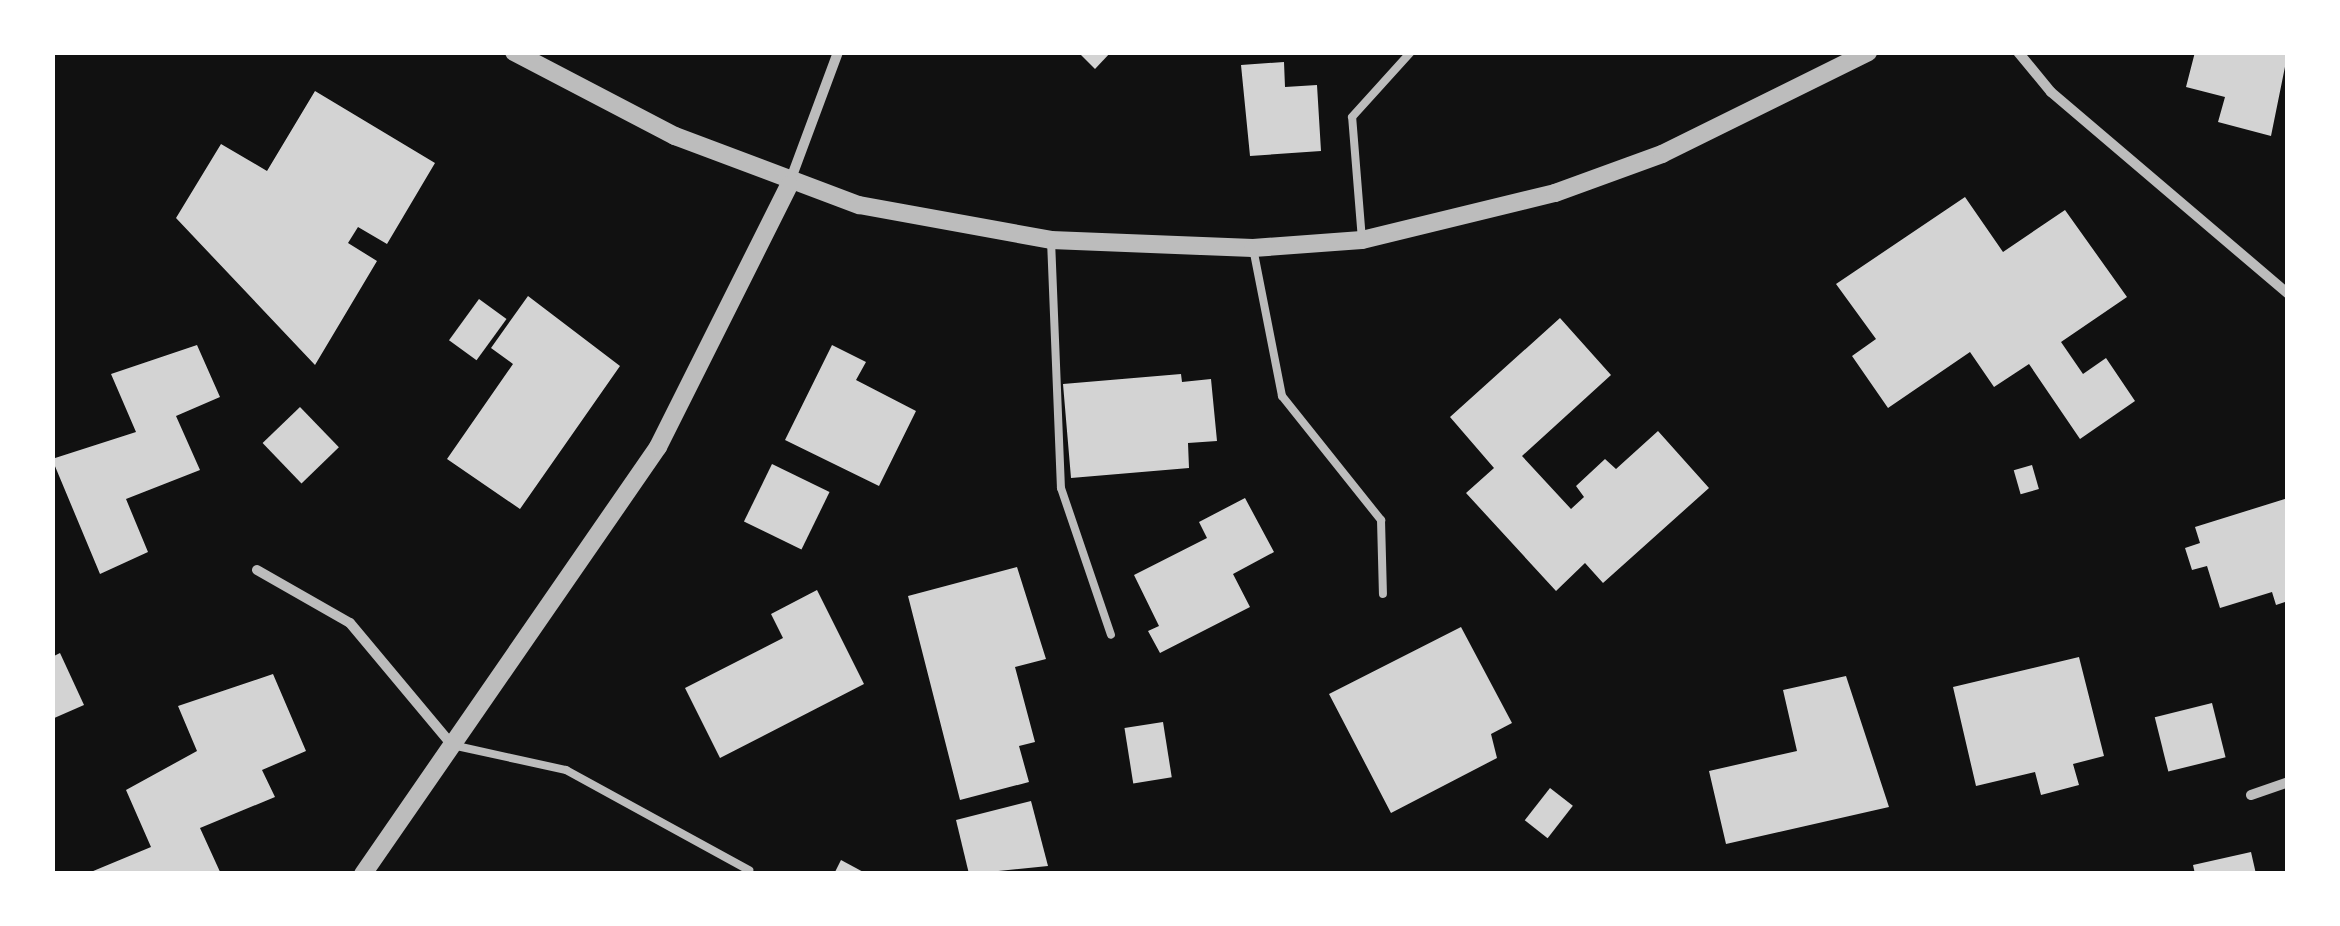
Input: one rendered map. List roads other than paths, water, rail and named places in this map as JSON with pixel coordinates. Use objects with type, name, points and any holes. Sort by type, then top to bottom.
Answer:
[{"type":"street","points":[[514,52],[789,185],[1051,240],[1254,248],[1362,240],[1555,194],[1662,154],[1868,52]]},
{"type":"street","points":[[363,874],[658,447],[789,185],[838,52]]},
{"type":"street","points":[[2018,52],[2050,92],[2288,294]]},
{"type":"street","points":[[258,570],[350,623],[452,745]]},
{"type":"street","points":[[2251,794],[2288,782]]},
{"type":"lane","points":[[1362,240],[1352,117],[1412,52]]},
{"type":"lane","points":[[1051,240],[1061,488],[1112,636]]},
{"type":"lane","points":[[1254,248],[1282,396],[1381,520],[1383,594]]},
{"type":"lane","points":[[452,745],[566,770],[749,870]]}]
